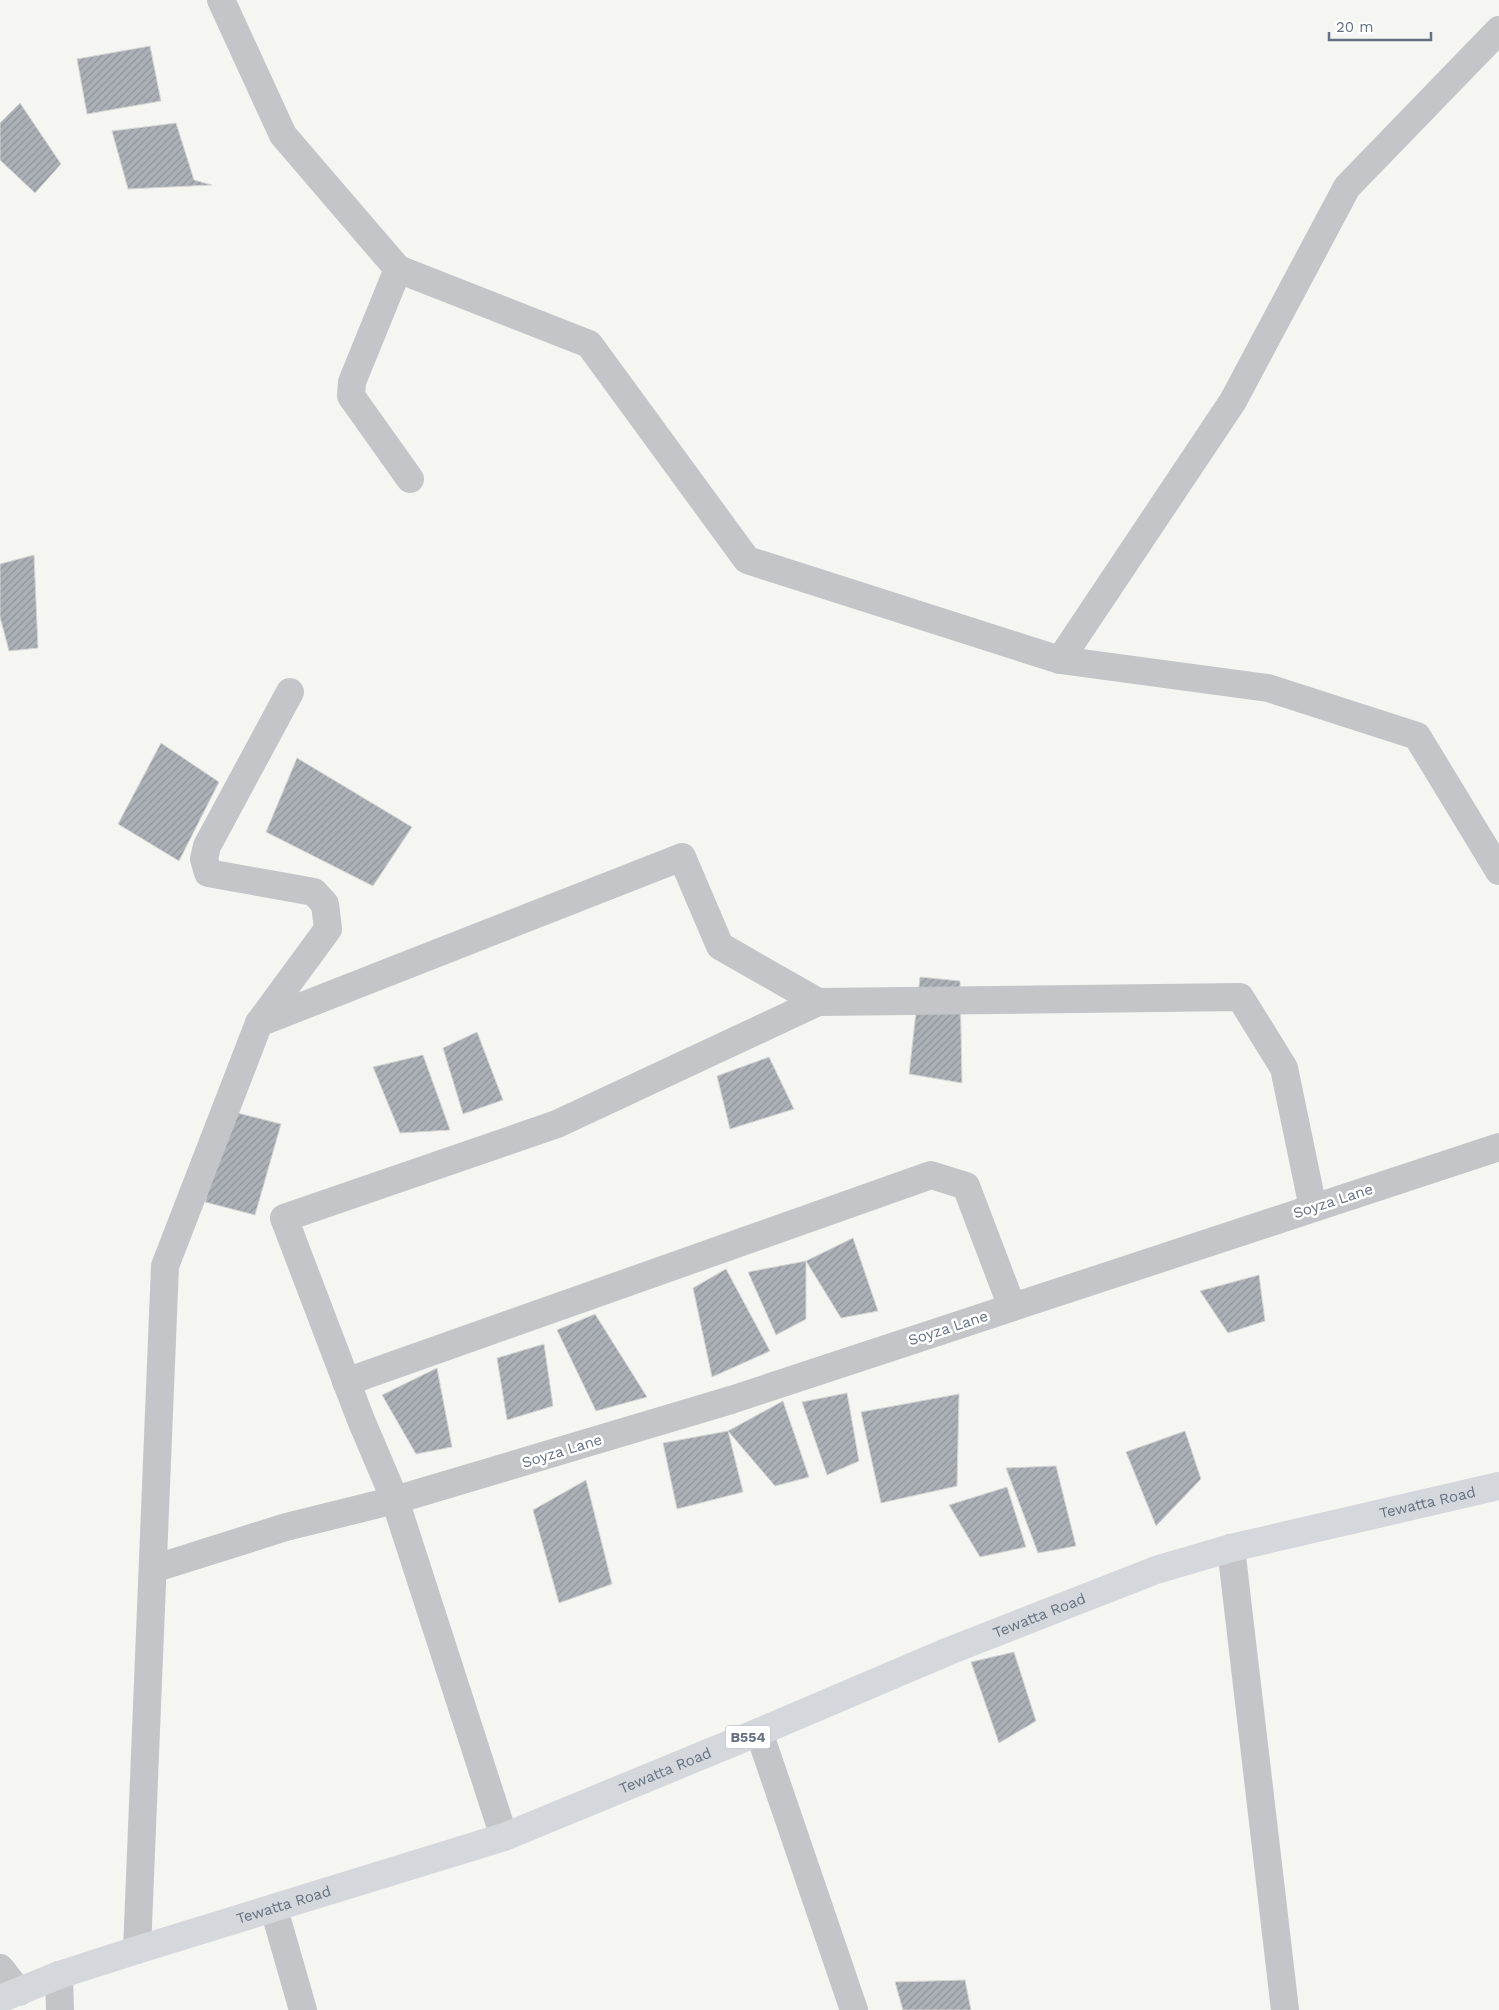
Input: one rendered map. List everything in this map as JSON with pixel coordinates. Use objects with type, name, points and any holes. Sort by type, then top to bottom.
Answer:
[{"type":"main road","name":"Tewatta Road","points":[[10,1995],[59,1975],[137,1950],[504,1837],[949,1651],[1156,1570],[1231,1548],[1499,1486]]},
{"type":"street","points":[[221,0],[283,135],[398,268],[589,344],[747,560],[1060,660],[1268,688],[1417,736],[1499,871]]},
{"type":"street","points":[[1060,660],[1233,401],[1347,187],[1499,30]]},
{"type":"street","points":[[398,268],[352,382],[351,396],[410,479]]},
{"type":"street","points":[[137,1950],[165,1266],[260,1023],[328,929],[325,904],[314,892],[208,873],[204,859],[207,846],[290,692]]},
{"type":"street","points":[[260,1023],[682,857],[720,946],[818,1002]]},
{"type":"street","points":[[504,1837],[395,1500],[346,1382],[284,1218],[556,1124],[818,1002],[1240,997],[1284,1068],[1313,1208]]},
{"type":"street","name":"Soyza Lane","points":[[153,1569],[286,1527],[395,1500],[732,1400],[1499,1147]]},
{"type":"street","points":[[346,1382],[931,1175],[966,1186],[1012,1307]]},
{"type":"street","points":[[1231,1548],[1285,2010]]},
{"type":"street","points":[[759,1732],[854,2010]]},
{"type":"street","points":[[274,1909],[303,2010]]},
{"type":"street","points":[[0,1968],[10,1995]]},
{"type":"street","points":[[59,1975],[60,2010]]},
{"type":"building","points":[[150,46],[161,101],[87,114],[77,59]]},
{"type":"building","points":[[20,103],[61,164],[35,193],[0,160],[0,123]]},
{"type":"building","points":[[176,123],[194,180],[212,185],[128,189],[112,131]]},
{"type":"building","points":[[34,555],[38,648],[9,651],[0,617],[0,564]]},
{"type":"building","points":[[161,743],[219,782],[179,861],[118,824]]},
{"type":"building","points":[[297,758],[412,827],[373,886],[266,832]]},
{"type":"building","points":[[920,977],[960,981],[962,1083],[909,1074]]},
{"type":"building","points":[[477,1032],[503,1100],[463,1114],[443,1048]]},
{"type":"building","points":[[423,1055],[450,1130],[400,1133],[373,1067]]},
{"type":"building","points":[[769,1057],[794,1109],[730,1129],[717,1076]]},
{"type":"building","points":[[230,1111],[281,1124],[255,1215],[205,1202]]},
{"type":"building","points":[[853,1238],[878,1311],[841,1318],[806,1261]]},
{"type":"building","points":[[806,1261],[806,1319],[776,1335],[748,1272]]},
{"type":"building","points":[[726,1269],[770,1351],[712,1377],[693,1288]]},
{"type":"building","points":[[1259,1275],[1265,1321],[1228,1333],[1200,1291]]},
{"type":"building","points":[[595,1314],[647,1397],[596,1411],[557,1330]]},
{"type":"building","points":[[544,1344],[553,1406],[507,1420],[497,1358]]},
{"type":"building","points":[[437,1368],[452,1447],[416,1454],[382,1395]]},
{"type":"building","points":[[847,1393],[859,1461],[827,1475],[802,1402]]},
{"type":"building","points":[[959,1394],[957,1486],[881,1503],[861,1412]]},
{"type":"building","points":[[783,1401],[809,1477],[775,1486],[728,1431]]},
{"type":"building","points":[[728,1431],[743,1492],[677,1509],[663,1443]]},
{"type":"building","points":[[1185,1431],[1201,1479],[1156,1526],[1126,1452]]},
{"type":"building","points":[[1056,1466],[1076,1546],[1038,1553],[1006,1468]]},
{"type":"building","points":[[586,1480],[612,1584],[559,1603],[533,1510]]},
{"type":"building","points":[[1007,1487],[1026,1547],[980,1557],[949,1505]]},
{"type":"building","points":[[1014,1652],[1036,1721],[999,1743],[971,1662]]},
{"type":"building","points":[[965,1980],[971,2010],[903,2010],[895,1982]]}]
